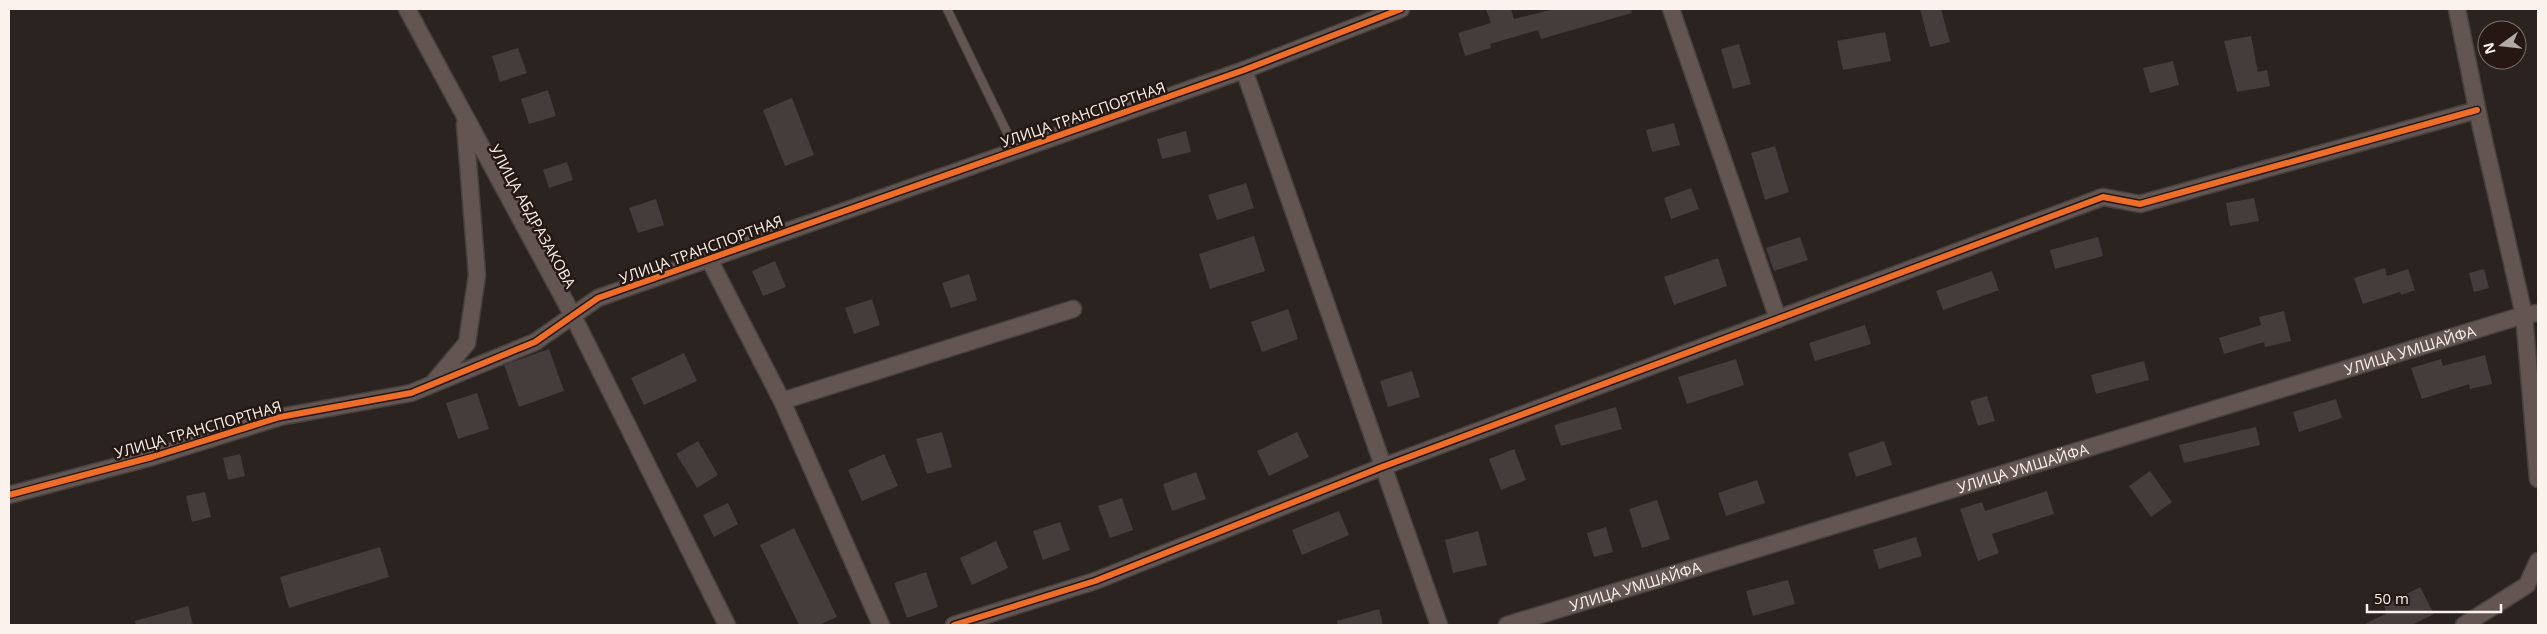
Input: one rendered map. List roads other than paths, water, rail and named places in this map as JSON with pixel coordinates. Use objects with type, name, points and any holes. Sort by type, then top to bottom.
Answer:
[{"type":"street","name":"УЛИЦА АБДРАЗАКОВА","points":[[407,9],[464,118],[572,314],[727,625]]},
{"type":"street","name":"УЛИЦА ТРАНСПОРТНАЯ","points":[[9,494],[152,457],[280,417],[411,393],[535,342],[572,314],[598,298],[1244,70],[1401,9]]},
{"type":"street","points":[[1670,9],[1778,319]]},
{"type":"street","points":[[2457,9],[2477,110],[2531,314],[2538,479]]},
{"type":"street","points":[[1244,70],[1438,625]]},
{"type":"street","points":[[954,625],[1095,581],[1382,467],[2103,197],[2140,204],[2477,110]]},
{"type":"street","points":[[433,384],[467,343],[477,275],[464,118]]},
{"type":"street","points":[[708,259],[782,401],[881,625]]},
{"type":"street","points":[[782,401],[1073,309]]},
{"type":"street","name":"УЛИЦА УМШАЙФА","points":[[1507,625],[2531,314]]},
{"type":"street","points":[[2464,625],[2527,585],[2538,561]]},
{"type":"lane","points":[[947,9],[1016,151]]}]
